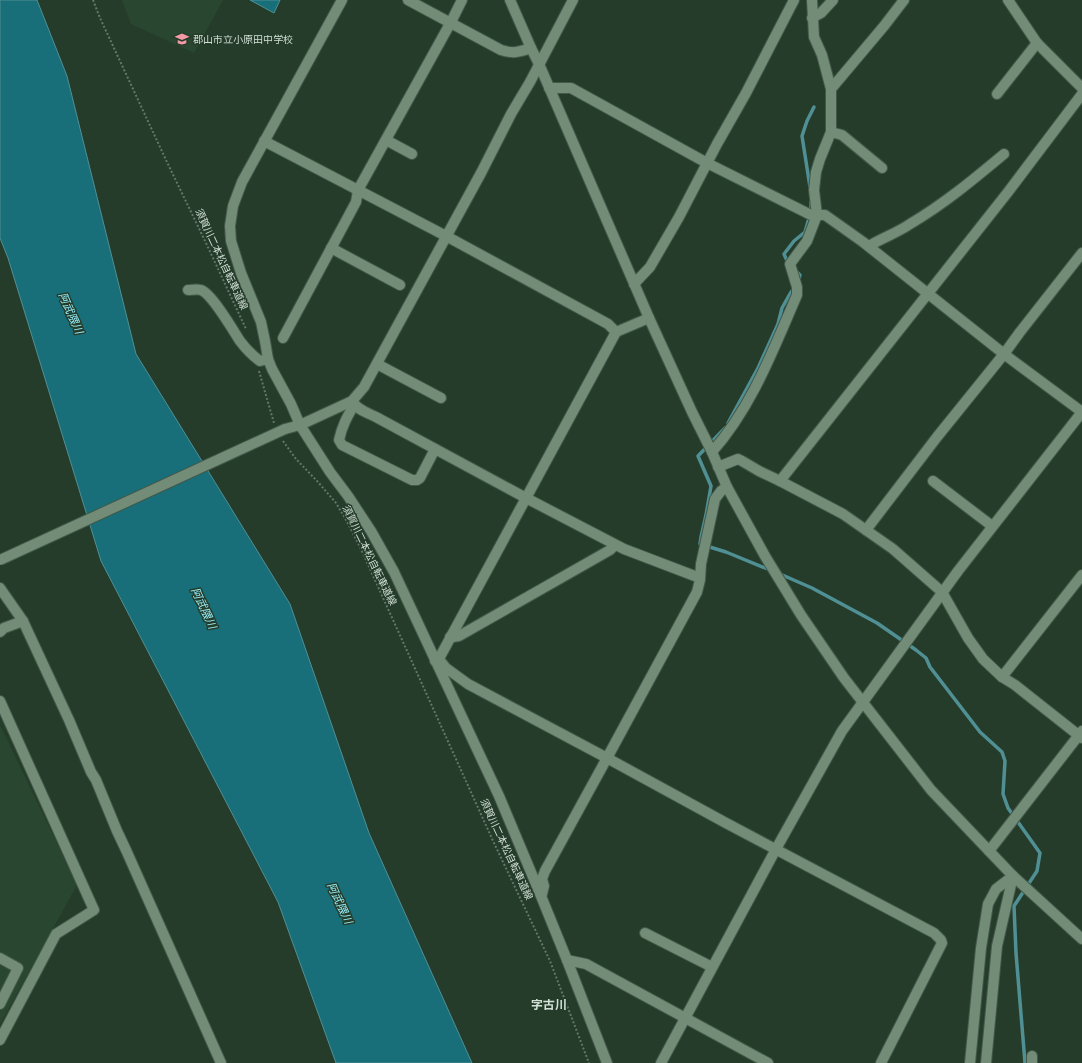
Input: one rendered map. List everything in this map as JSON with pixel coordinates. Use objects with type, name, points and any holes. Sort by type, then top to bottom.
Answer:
[{"type":"street","points":[[342,0],[242,182],[233,206],[230,226],[231,241],[240,273],[261,322],[268,359],[272,369],[291,404],[300,425],[330,472],[371,531],[394,572],[436,659],[495,789],[541,896],[607,1063]]},
{"type":"street","points":[[408,0],[501,50],[515,53],[531,48]]},
{"type":"street","points":[[283,338],[356,202],[358,190],[462,0]]},
{"type":"street","points":[[510,0],[649,318],[692,412],[712,452],[727,487],[765,556],[801,615],[844,678],[931,790],[1013,876],[1082,939]]},
{"type":"street","points":[[435,449],[420,478],[417,480],[412,480],[342,445],[339,440],[343,424],[353,403],[377,364],[481,173],[510,114],[573,0]]},
{"type":"street","points":[[634,284],[650,267],[679,217],[794,0]]},
{"type":"street","points":[[712,452],[732,428],[762,375],[797,295],[797,287],[790,264],[808,241],[817,214],[814,190],[816,172],[831,132],[831,89],[822,55],[814,37],[812,0]]},
{"type":"street","points":[[812,18],[821,13],[833,0]]},
{"type":"street","points":[[831,89],[904,0]]},
{"type":"street","points":[[1008,0],[1037,43],[1082,88]]},
{"type":"street","points":[[997,94],[1037,43]]},
{"type":"street","points":[[549,88],[571,88],[707,163],[811,215],[825,215],[830,218],[869,246],[1004,354],[1082,412],[942,592],[842,731],[776,849],[661,1063]]},
{"type":"street","points":[[780,481],[1008,192],[1082,94]]},
{"type":"street","points":[[831,132],[842,135],[882,168]]},
{"type":"street","points":[[386,140],[412,154]]},
{"type":"street","points":[[264,141],[446,236],[608,324],[616,332]]},
{"type":"street","points":[[869,246],[908,226],[937,207],[1004,154]]},
{"type":"street","points":[[331,248],[400,285]]},
{"type":"street","points":[[866,530],[1082,253]]},
{"type":"street","points":[[188,290],[200,289],[209,295],[241,342],[254,357],[260,361],[268,359]]},
{"type":"street","points":[[436,659],[441,655],[616,332],[649,318]]},
{"type":"street","points":[[377,364],[441,398]]},
{"type":"street","points":[[0,560],[281,428],[300,425],[353,403]]},
{"type":"street","points":[[353,403],[359,409],[615,545],[700,578]]},
{"type":"street","points":[[718,467],[738,460],[746,463],[759,472],[780,481],[843,514],[893,549],[942,592],[968,638],[983,659],[1002,677],[1015,685],[1081,735],[989,851]]},
{"type":"street","points":[[933,481],[992,526]]},
{"type":"street","points":[[541,896],[544,886],[542,879],[545,871],[692,601],[700,578],[701,564],[715,499],[721,491],[727,487]]},
{"type":"street","points":[[450,637],[459,636],[610,550],[615,545]]},
{"type":"street","points":[[1002,677],[1082,575]]},
{"type":"street","points":[[0,588],[23,621],[69,720],[91,772],[96,780],[116,831],[130,857],[221,1063]]},
{"type":"street","points":[[0,632],[4,628],[23,621]]},
{"type":"street","points":[[436,659],[468,684],[934,933],[942,940],[942,944],[881,1063]]},
{"type":"street","points":[[0,701],[94,910],[56,934],[0,1040]]},
{"type":"street","points":[[970,1063],[981,948],[988,904],[996,889],[1013,876]]},
{"type":"street","points":[[986,1063],[997,946],[1013,876]]},
{"type":"street","points":[[645,933],[712,967]]},
{"type":"street","points":[[0,958],[18,968],[0,1004]]},
{"type":"street","points":[[567,960],[586,964],[768,1063]]},
{"type":"path","name":"須賀川二本松自転車道線","points":[[93,0],[166,160],[246,329]]},
{"type":"path","points":[[254,357],[274,421],[281,428]]},
{"type":"path","name":"須賀川二本松自転車道線","points":[[282,440],[296,459],[336,503],[354,535],[494,843],[550,961],[589,1063]]},
{"type":"shaded area","name":"郡山市立小原田中学校","points":[[122,0],[223,0],[194,53],[131,24]]},
{"type":"shaded area","points":[[0,725],[77,885],[0,1024]]},
{"type":"water","name":"阿武隈川","points":[[0,0],[37,0],[67,76],[136,354],[290,604],[369,833],[472,1063],[336,1063],[278,902],[101,561],[8,258],[0,238]]},
{"type":"water","name":"郡山市立小原田中学校","points":[[250,0],[280,0],[274,13]]},
{"type":"waterway","points":[[810,187],[802,136],[814,107]]},
{"type":"waterway","points":[[788,263],[784,254],[794,241],[805,232],[811,211],[811,202]]},
{"type":"waterway","points":[[795,270],[800,275],[798,282]]},
{"type":"waterway","points":[[728,423],[758,368],[778,324],[782,308],[795,287]]},
{"type":"waterway","points":[[725,428],[698,456],[711,486],[700,544],[726,552],[770,570]]},
{"type":"waterway","points":[[780,574],[812,588],[877,623],[926,658],[930,667],[980,732],[1002,752],[1005,761],[1003,794],[1008,808],[1040,853],[1037,871],[1014,906],[1016,953],[1025,1063]]},
{"type":"place","name":"郡山市立小原田中学校","points":[[182,39]]},
{"type":"district","name":"字古川","points":[[549,1005]]}]
